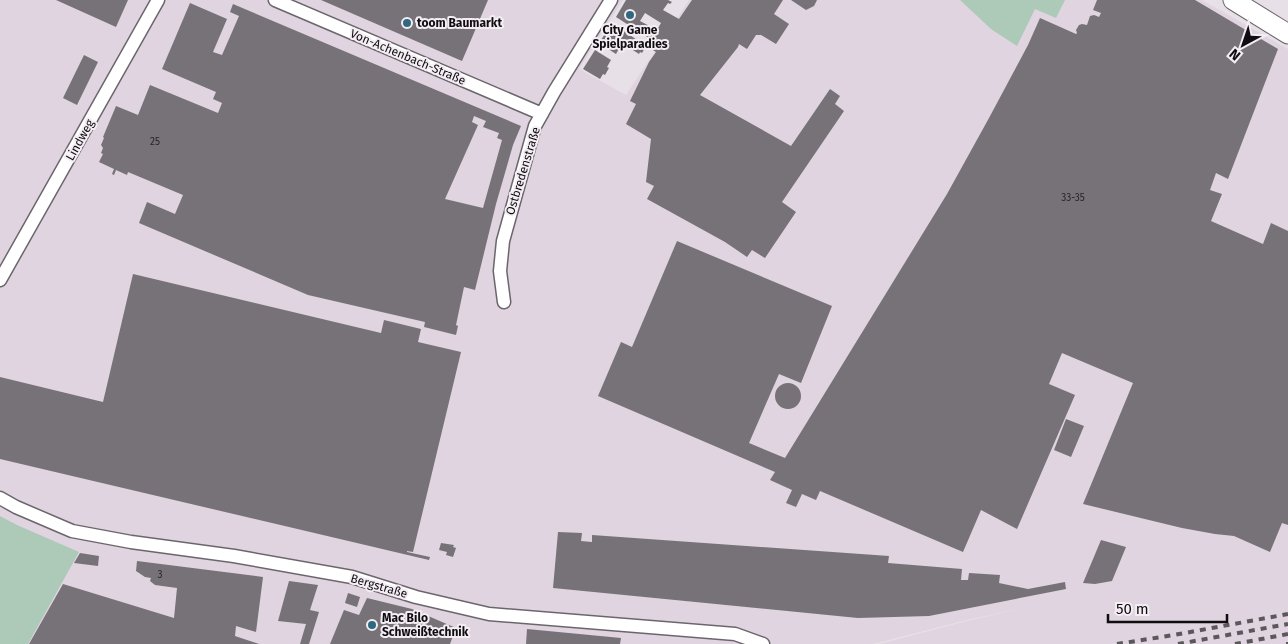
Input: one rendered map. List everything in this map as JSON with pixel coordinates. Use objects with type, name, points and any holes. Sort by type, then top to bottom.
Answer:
[{"type":"street","name":"Lindweg","points":[[0,280],[158,0]]},
{"type":"street","name":"Von-Achenbach-Straße","points":[[275,0],[542,114]]},
{"type":"street","name":"Ostbredenstraße","points":[[504,302],[500,271],[505,235],[535,126],[611,0]]},
{"type":"street","points":[[1232,0],[1288,34]]},
{"type":"street","name":"Bergstraße","points":[[0,498],[16,507],[72,531],[131,542],[234,556],[352,577],[416,597],[489,614],[735,634],[763,644]]},
{"type":"shaded area","points":[[0,0],[623,0],[579,69],[626,95],[689,0],[1202,0],[1288,49],[1288,644],[879,644],[1037,605],[967,620],[873,644],[0,644]]},
{"type":"green space","points":[[960,0],[1065,0],[1056,18],[1035,9],[1017,46],[991,29]]},
{"type":"green space","points":[[0,516],[79,552],[28,644],[0,644]]},
{"type":"building","points":[[56,0],[128,0],[116,27]]},
{"type":"building","points":[[321,0],[488,0],[462,61]]},
{"type":"building","points":[[626,0],[668,0],[672,2],[668,3],[663,10],[679,19],[692,0],[783,0],[774,14],[789,24],[776,44],[761,35],[756,35],[747,49],[739,44],[700,95],[791,146],[830,89],[840,96],[835,104],[844,111],[782,202],[796,212],[765,258],[752,250],[747,257],[725,242],[647,199],[654,186],[646,182],[651,139],[626,124],[636,104],[630,101],[656,52],[648,47],[652,40],[616,17]],"holes":[[[645,13],[661,23],[657,30],[640,21]]]},
{"type":"building","points":[[791,0],[817,0],[814,6],[806,10]]},
{"type":"building","points":[[1097,0],[1195,0],[1278,49],[1228,179],[1216,173],[1210,190],[1222,194],[1211,221],[1263,244],[1271,223],[1288,231],[1288,525],[1282,523],[1270,552],[1234,536],[1182,528],[1083,504],[1133,383],[1062,353],[1049,384],[1075,395],[1017,529],[981,510],[963,552],[820,491],[816,500],[802,494],[796,507],[786,503],[792,490],[770,480],[775,472],[598,396],[621,342],[632,347],[677,241],[832,306],[801,383],[779,374],[749,443],[785,458],[947,194],[1028,45],[1040,18],[1076,34],[1079,25],[1087,25],[1090,16],[1099,17],[1101,13],[1093,10]]},
{"type":"building","points":[[190,3],[227,19],[213,52],[222,55],[239,16],[230,12],[233,4],[521,126],[513,145],[496,204],[475,290],[464,287],[456,325],[458,326],[456,335],[424,327],[425,322],[308,295],[139,223],[147,202],[175,214],[183,195],[128,172],[127,175],[116,170],[114,175],[112,174],[114,169],[99,162],[103,154],[101,153],[103,148],[101,145],[103,137],[116,106],[138,115],[150,85],[218,113],[222,103],[213,99],[216,92],[162,69]],"holes":[[[474,116],[486,121],[483,127],[499,133],[497,138],[502,140],[483,208],[445,199],[478,125],[472,122]]]},
{"type":"building","points":[[612,23],[646,46],[642,53],[640,52],[639,54],[622,43],[616,54],[599,43]]},
{"type":"building","points":[[595,50],[611,60],[605,75],[603,74],[600,79],[583,69]]},
{"type":"building","points":[[84,55],[98,62],[77,105],[63,98]]},
{"type":"building","points":[[133,274],[381,333],[384,320],[421,329],[418,342],[461,352],[413,552],[407,551],[430,557],[429,560],[0,459],[0,377],[103,402]]},
{"type":"building","points":[[788,383],[798,386],[801,396],[798,406],[788,409],[778,406],[775,396],[778,386]]},
{"type":"building","points":[[1066,419],[1084,426],[1071,457],[1054,450]]},
{"type":"building","points":[[558,532],[582,533],[581,541],[592,542],[592,535],[889,556],[888,563],[962,569],[961,580],[968,580],[969,573],[1000,575],[999,583],[1028,589],[1065,582],[1066,589],[929,616],[858,618],[553,588]]},
{"type":"building","points":[[1101,540],[1126,547],[1112,581],[1095,584],[1083,583]]},
{"type":"building","points":[[441,543],[454,545],[453,547],[456,548],[453,557],[446,555],[447,552],[439,550]]},
{"type":"building","points":[[80,553],[99,556],[98,566],[74,563]]},
{"type":"building","points":[[137,561],[263,577],[256,632],[236,626],[235,636],[259,644],[29,644],[63,584],[174,618],[177,588],[155,585],[150,581],[151,578],[145,577],[136,571]]},
{"type":"building","points":[[289,581],[318,585],[310,610],[319,612],[309,644],[300,644],[306,624],[278,621]]},
{"type":"building","points":[[348,593],[360,597],[357,607],[345,603]]},
{"type":"building","name":"Mac Bilo Schweißtechnik","points":[[367,598],[412,609],[456,628],[450,644],[330,644],[344,610],[359,615]]},
{"type":"building","points":[[527,629],[621,638],[620,644],[526,644]]},
{"type":"railway","points":[[1117,644],[1288,614]]},
{"type":"railway","points":[[1178,644],[1288,624]]},
{"type":"railway","points":[[1235,644],[1288,634]]},
{"type":"place","name":"City Game Spielparadies","points":[[630,15]]},
{"type":"place","name":"toom Baumarkt","points":[[407,23]]},
{"type":"place","name":"Mac Bilo Schweißtechnik","points":[[372,625]]}]
